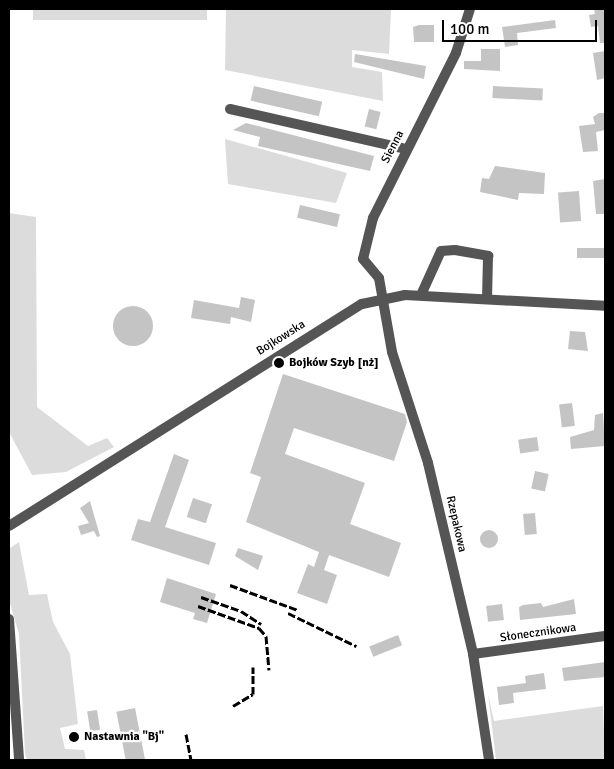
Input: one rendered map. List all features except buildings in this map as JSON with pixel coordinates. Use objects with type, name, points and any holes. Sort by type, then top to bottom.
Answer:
[{"type":"street","name":"Sienna","points":[[384,297],[379,278],[363,259],[373,218],[406,149],[456,53],[470,9]]},
{"type":"street","points":[[230,109],[406,149]]},
{"type":"street","points":[[421,295],[440,251],[455,250],[488,256],[487,300]]},
{"type":"street","name":"Bojkowska","points":[[9,526],[341,315],[384,297],[421,295],[605,306]]},
{"type":"street","name":"Rzepakowa","points":[[384,297],[392,352],[428,463],[473,654],[489,760]]},
{"type":"street","points":[[9,619],[19,760]]},
{"type":"street","name":"Słonecznikowa","points":[[473,654],[605,636]]},
{"type":"shaded area","points":[[33,9],[207,9],[207,20],[33,20]]},
{"type":"shaded area","points":[[226,9],[391,10],[389,54],[352,50],[352,67],[382,72],[383,101],[225,70]]},
{"type":"shaded area","points":[[225,139],[347,173],[336,203],[228,184]]},
{"type":"shaded area","points":[[9,213],[36,217],[37,407],[88,446],[107,438],[114,447],[66,472],[32,475],[9,432]]},
{"type":"shaded area","points":[[19,542],[29,595],[47,594],[53,622],[70,654],[78,724],[60,728],[65,749],[84,750],[86,760],[27,760],[25,753],[19,634],[9,600],[9,549]]},
{"type":"shaded area","points":[[488,694],[494,721],[603,706],[605,760],[496,760]]},
{"type":"railway","points":[[230,585],[298,610]]},
{"type":"railway","points":[[201,597],[241,611],[261,624]]},
{"type":"railway","points":[[198,606],[259,628],[266,636],[269,670]]},
{"type":"railway","points":[[288,613],[356,646]]},
{"type":"railway","points":[[233,706],[253,694],[253,667]]},
{"type":"railway","points":[[186,734],[191,760]]},
{"type":"place","name":"Bojków Szyb [nż]","points":[[279,363]]},
{"type":"place","name":"Nastawnia \"Bj\"","points":[[74,737]]}]
